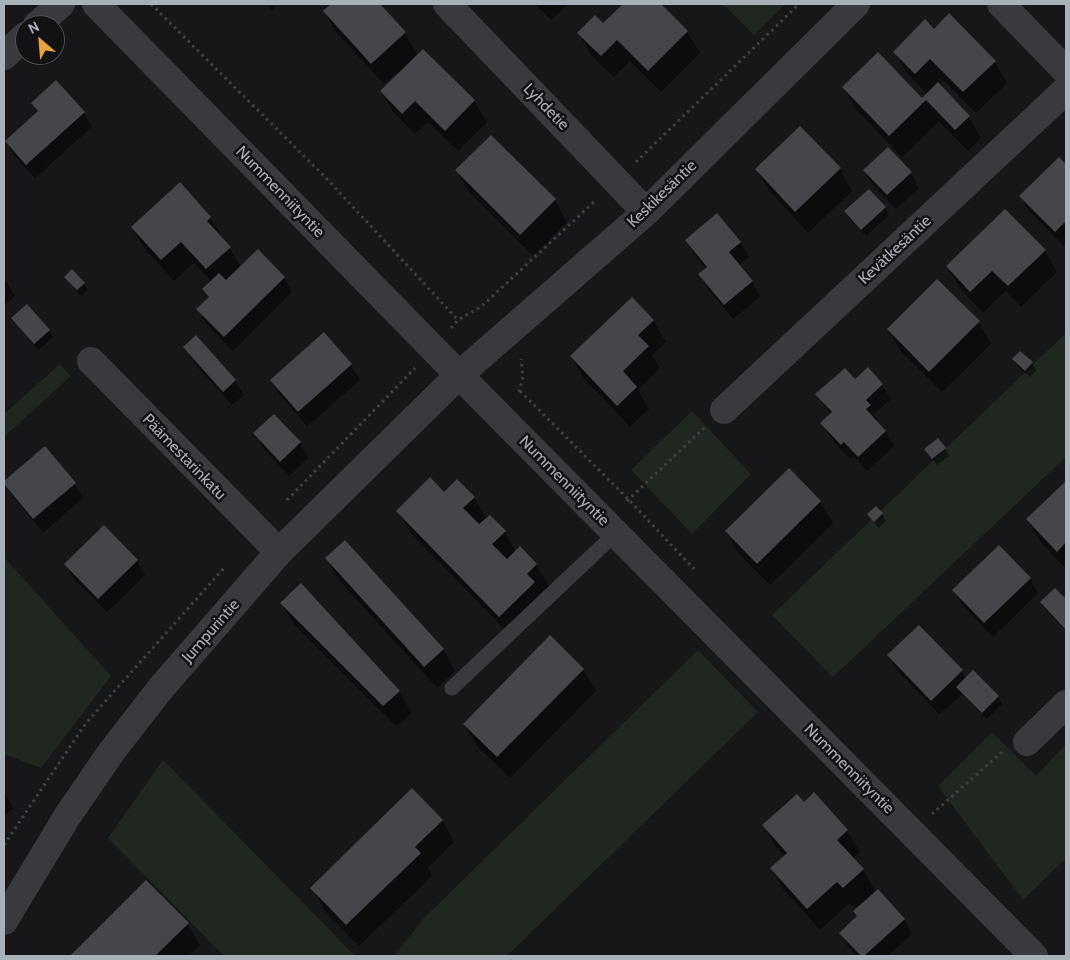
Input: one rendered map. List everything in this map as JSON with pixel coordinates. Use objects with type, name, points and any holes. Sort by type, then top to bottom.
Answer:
[{"type":"street","points":[[48,15],[60,4]]},
{"type":"street","name":"Nummenniityntie","points":[[96,4],[610,528],[1020,950]]},
{"type":"street","name":"Lyhdetie","points":[[446,4],[646,212]]},
{"type":"street","name":"Keskikesäntie","points":[[459,375],[646,212],[856,4]]},
{"type":"street","points":[[1001,4],[1066,71]]},
{"type":"street","points":[[4,56],[15,46]]},
{"type":"street","name":"Kevätkesäntie","points":[[724,410],[1066,90]]},
{"type":"street","name":"Päämestarinkatu","points":[[91,361],[279,552]]},
{"type":"street","name":"Jumpurintie","points":[[4,921],[68,815],[112,752],[162,688],[279,552],[459,375]]},
{"type":"street","points":[[1027,742],[1066,704]]},
{"type":"lane","points":[[452,688],[610,528]]},
{"type":"path","points":[[151,4],[327,179],[458,320]]},
{"type":"path","points":[[520,391],[697,571]]},
{"type":"path","points":[[610,528],[628,499],[724,410]]},
{"type":"path","points":[[930,816],[1005,749],[1027,742]]},
{"type":"shaded area","points":[[723,4],[785,4],[754,35]]},
{"type":"shaded area","points":[[1066,333],[1066,457],[833,677],[772,615]]},
{"type":"shaded area","points":[[60,364],[71,376],[4,437],[4,414]]},
{"type":"shaded area","points":[[692,411],[751,474],[692,534],[631,470]]},
{"type":"shaded area","points":[[4,557],[111,676],[41,768],[4,754]]},
{"type":"shaded area","points":[[698,650],[758,712],[507,956],[394,956],[424,918]]},
{"type":"shaded area","points":[[992,732],[1036,776],[1066,744],[1066,858],[1023,900],[938,786]]},
{"type":"shaded area","points":[[163,760],[355,956],[224,956],[108,838]]},
{"type":"building","points":[[331,4],[380,4],[406,32],[371,64],[323,11]]},
{"type":"building","points":[[623,4],[661,4],[688,31],[648,71],[617,40],[601,56],[577,33],[595,15],[603,23]]},
{"type":"building","points":[[949,13],[996,61],[963,92],[930,59],[915,74],[893,52],[925,19],[934,29]]},
{"type":"building","points":[[423,49],[475,100],[445,131],[415,101],[402,114],[380,91]]},
{"type":"building","points":[[878,52],[922,98],[938,82],[970,116],[955,130],[926,100],[889,136],[842,87]]},
{"type":"building","points":[[56,80],[85,112],[26,165],[5,141],[38,111],[31,103]]},
{"type":"building","points":[[800,126],[841,168],[795,212],[755,169]]},
{"type":"building","points":[[491,135],[556,199],[520,235],[455,170]]},
{"type":"building","points":[[888,147],[912,172],[887,195],[863,170]]},
{"type":"building","points":[[1059,157],[1066,164],[1066,221],[1055,232],[1019,196]]},
{"type":"building","points":[[180,182],[211,217],[207,221],[231,247],[206,269],[181,242],[161,260],[131,227]]},
{"type":"building","points":[[869,189],[886,207],[861,230],[844,211]]},
{"type":"building","points":[[1005,209],[1046,250],[1008,286],[992,271],[970,292],[946,266]]},
{"type":"building","points":[[717,213],[741,242],[729,252],[753,281],[724,305],[698,274],[707,267],[685,240]]},
{"type":"building","points":[[258,249],[285,277],[224,337],[196,309],[209,297],[202,289],[219,273],[226,280]]},
{"type":"building","points":[[72,269],[85,283],[77,290],[64,277]]},
{"type":"building","points":[[937,279],[980,321],[929,372],[887,329]]},
{"type":"building","points":[[632,297],[654,320],[638,335],[649,346],[623,371],[637,387],[617,406],[570,356]]},
{"type":"building","points":[[27,304],[50,330],[34,344],[11,318]]},
{"type":"building","points":[[324,332],[352,364],[298,412],[270,380]]},
{"type":"building","points":[[196,335],[236,380],[223,392],[183,347]]},
{"type":"building","points":[[1020,351],[1033,362],[1025,371],[1012,359]]},
{"type":"building","points":[[868,367],[883,384],[866,400],[871,405],[866,409],[886,431],[858,457],[844,442],[841,445],[820,423],[832,412],[815,394],[845,368],[855,379]]},
{"type":"building","points":[[274,414],[301,442],[280,462],[253,433]]},
{"type":"building","points":[[938,438],[946,448],[932,459],[924,449]]},
{"type":"building","points":[[45,446],[76,483],[33,519],[4,484],[4,481]]},
{"type":"building","points":[[789,468],[821,501],[757,564],[725,531]]},
{"type":"building","points":[[430,477],[444,492],[457,479],[475,497],[463,508],[479,524],[490,515],[506,531],[492,544],[507,559],[520,546],[537,564],[527,574],[535,582],[499,617],[396,511]]},
{"type":"building","points":[[1066,481],[1066,542],[1057,552],[1026,519]]},
{"type":"building","points":[[876,506],[883,513],[874,522],[867,514]]},
{"type":"building","points":[[104,525],[138,560],[98,599],[64,564]]},
{"type":"building","points":[[345,540],[444,649],[424,667],[325,558]]},
{"type":"building","points":[[999,545],[1031,578],[984,623],[952,590]]},
{"type":"building","points":[[301,583],[400,691],[383,706],[280,603]]},
{"type":"building","points":[[1055,588],[1066,599],[1066,630],[1040,602]]},
{"type":"building","points":[[919,625],[963,670],[931,701],[887,655]]},
{"type":"building","points":[[550,635],[584,669],[497,757],[463,724]]},
{"type":"building","points":[[973,670],[999,696],[982,713],[956,687]]},
{"type":"building","points":[[412,788],[443,820],[415,847],[421,853],[346,925],[310,888]]},
{"type":"building","points":[[814,792],[848,830],[837,840],[864,869],[843,888],[837,882],[807,909],[770,868],[787,853],[762,825],[797,794],[804,802]]},
{"type":"building","points":[[146,880],[189,923],[155,956],[70,956]]},
{"type":"building","points":[[878,889],[905,919],[864,956],[861,956],[839,933],[857,916],[853,911]]}]
